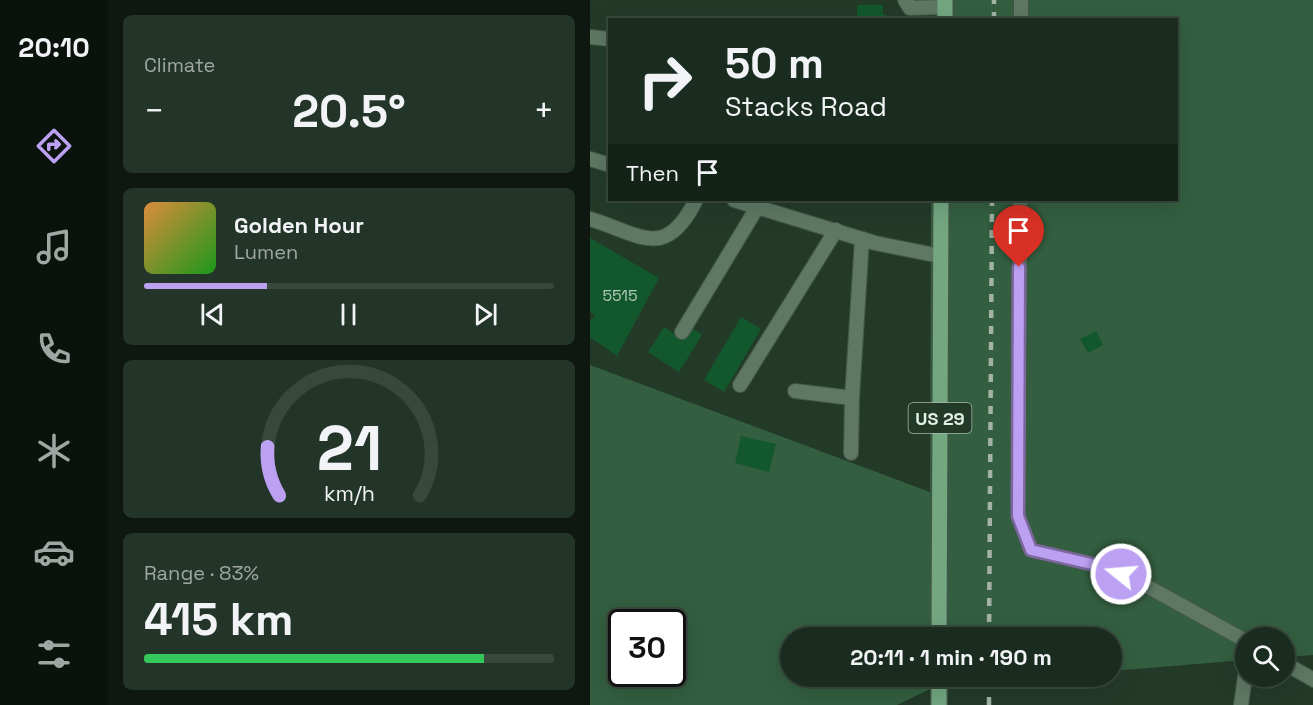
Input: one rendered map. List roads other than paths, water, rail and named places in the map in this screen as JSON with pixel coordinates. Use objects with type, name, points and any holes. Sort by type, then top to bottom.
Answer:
[{"type":"main road","name":"US 29","points":[[940,627],[941,201]]},
{"type":"main road","points":[[939,687],[939,705]]},
{"type":"street","points":[[905,0],[910,8],[945,9]]},
{"type":"street","points":[[1021,0],[1021,18]]},
{"type":"street","points":[[590,37],[608,39]]},
{"type":"street","points":[[590,159],[608,164]]},
{"type":"street","points":[[590,219],[629,234],[652,239],[666,237],[680,227],[695,201]]},
{"type":"street","points":[[738,201],[862,239],[940,256]]},
{"type":"street","points":[[1020,201],[1018,516],[1031,550],[1109,568],[1235,636]]},
{"type":"street","points":[[682,332],[758,206]]},
{"type":"street","points":[[740,385],[836,230]]},
{"type":"street","points":[[851,453],[852,398],[862,239]]},
{"type":"street","points":[[795,391],[852,398]]},
{"type":"street","points":[[1295,669],[1313,680]]},
{"type":"street","points":[[1241,705],[1244,687]]},
{"type":"railway","points":[[994,0],[994,18]]},
{"type":"railway","points":[[989,627],[992,201]]},
{"type":"railway","points":[[989,687],[989,705]]}]
